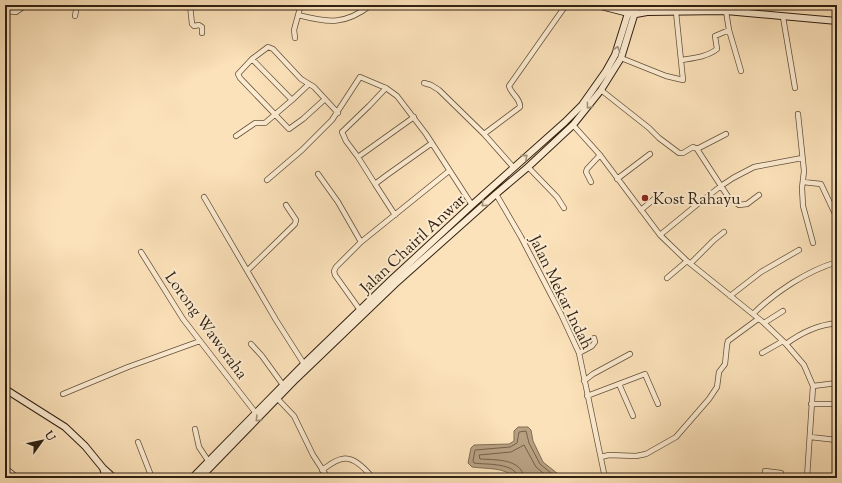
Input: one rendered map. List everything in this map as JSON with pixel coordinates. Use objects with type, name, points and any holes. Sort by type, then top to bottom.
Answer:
[{"type":"main road","points":[[597,5],[636,12],[676,12],[686,8],[783,17],[837,20]]},
{"type":"main road","points":[[618,5],[629,10]]},
{"type":"main road","name":"Jalan Chairil Anwar","points":[[192,478],[209,462],[255,412],[276,397],[283,385],[360,310],[472,204],[565,122],[582,104],[606,71],[615,55],[629,10]]},
{"type":"main road","name":"Jalan Chairil Anwar","points":[[200,478],[276,397],[395,284],[528,167],[573,125],[601,90],[621,58],[636,12]]},
{"type":"main road","points":[[450,225],[455,230]]},
{"type":"main road","points":[[5,389],[65,427],[85,446],[103,468],[114,478]]},
{"type":"main road","points":[[103,468],[106,478]]},
{"type":"street","points":[[5,11],[16,12],[26,5]]},
{"type":"street","points":[[75,16],[77,5]]},
{"type":"street","points":[[190,5],[192,24],[194,26],[199,25],[202,28],[202,33]]},
{"type":"street","points":[[295,38],[294,30],[300,8],[296,5]]},
{"type":"street","points":[[298,15],[321,21],[344,20],[354,16],[371,5]]},
{"type":"street","points":[[484,134],[520,108],[520,102],[510,90],[509,86],[566,5]]},
{"type":"street","points":[[726,11],[741,71]]},
{"type":"street","points":[[621,58],[666,76],[682,80],[676,12]]},
{"type":"street","points":[[783,17],[795,88]]},
{"type":"street","points":[[681,60],[702,56],[715,50],[717,48],[715,36],[730,30]]},
{"type":"street","points":[[325,99],[291,129],[288,129],[239,76],[239,74],[252,59],[268,46],[273,49],[300,79],[314,87],[338,113]]},
{"type":"street","points":[[252,59],[292,100]]},
{"type":"street","points":[[267,180],[302,150],[332,120],[338,113],[360,77],[386,88],[397,96],[414,117],[472,204]]},
{"type":"street","points":[[424,83],[439,90],[484,134],[514,168]]},
{"type":"street","points":[[236,136],[253,124],[265,124],[309,84]]},
{"type":"street","points":[[386,88],[342,132],[346,141],[395,215]]},
{"type":"street","points":[[601,90],[677,152],[682,153],[693,147],[697,149],[726,134]]},
{"type":"street","points":[[798,114],[804,171],[802,188],[803,206],[813,243]]},
{"type":"street","points":[[358,157],[414,117]]},
{"type":"street","points":[[573,125],[600,155],[660,235],[689,262],[764,323],[785,342],[804,365],[812,386],[807,478]]},
{"type":"street","points":[[375,184],[432,143]]},
{"type":"street","points":[[697,149],[729,198],[739,205],[747,204],[759,195]]},
{"type":"street","points":[[617,179],[650,154]]},
{"type":"street","points":[[591,182],[586,172],[587,169],[600,155]]},
{"type":"street","points":[[660,235],[703,199],[733,178],[754,167],[802,158]]},
{"type":"street","points":[[528,167],[557,197],[564,208]]},
{"type":"street","points":[[360,310],[335,275],[334,271],[336,267],[361,242],[449,171]]},
{"type":"street","points":[[318,174],[338,202],[361,242]]},
{"type":"street","points":[[803,182],[821,184],[837,218]]},
{"type":"street","name":"Jalan Mekar Indah","points":[[496,194],[521,237],[561,314],[579,353],[605,478]]},
{"type":"street","points":[[641,210],[660,194]]},
{"type":"street","points":[[204,198],[248,270],[276,320],[304,364]]},
{"type":"street","points":[[248,270],[295,224],[296,220],[286,205]]},
{"type":"street","points":[[667,278],[689,262],[724,232]]},
{"type":"street","points":[[730,296],[761,272],[799,250]]},
{"type":"street","name":"Lorong Waworaha","points":[[140,252],[171,302],[255,412]]},
{"type":"street","points":[[753,314],[770,299],[794,282],[837,262]]},
{"type":"street","points":[[764,323],[783,310]]},
{"type":"street","points":[[601,457],[608,455],[636,456],[646,454],[676,436],[709,399],[717,387],[719,372],[725,364],[726,345],[728,341],[758,319]]},
{"type":"street","points":[[762,353],[811,328],[823,324],[837,323]]},
{"type":"street","points":[[579,353],[593,345],[595,342],[594,338]]},
{"type":"street","points":[[63,394],[128,367],[200,341]]},
{"type":"street","points":[[251,344],[262,356],[283,385]]},
{"type":"street","points":[[584,381],[593,374],[630,354]]},
{"type":"street","points":[[587,396],[645,374],[658,404]]},
{"type":"street","points":[[812,386],[837,383]]},
{"type":"street","points":[[619,384],[633,416]]},
{"type":"street","points":[[276,397],[294,416],[322,470],[328,478]]},
{"type":"street","points":[[811,404],[837,404]]},
{"type":"street","points":[[195,430],[199,447],[209,462]]},
{"type":"street","points":[[810,437],[837,440]]},
{"type":"street","points":[[138,442],[152,478]]},
{"type":"street","points":[[322,470],[338,460],[346,458],[362,466],[373,478]]},
{"type":"street","points":[[5,468],[18,478]]},
{"type":"street","points":[[765,478],[765,471],[781,473]]},
{"type":"street","points":[[5,476],[10,472]]},
{"type":"water","points":[[518,427],[528,427],[531,430],[533,441],[543,462],[563,478],[516,478],[501,470],[472,467],[468,463],[471,448],[474,445],[509,444],[514,441],[514,431]]},
{"type":"place","name":"Kost Rahayu","points":[[645,198]]}]
